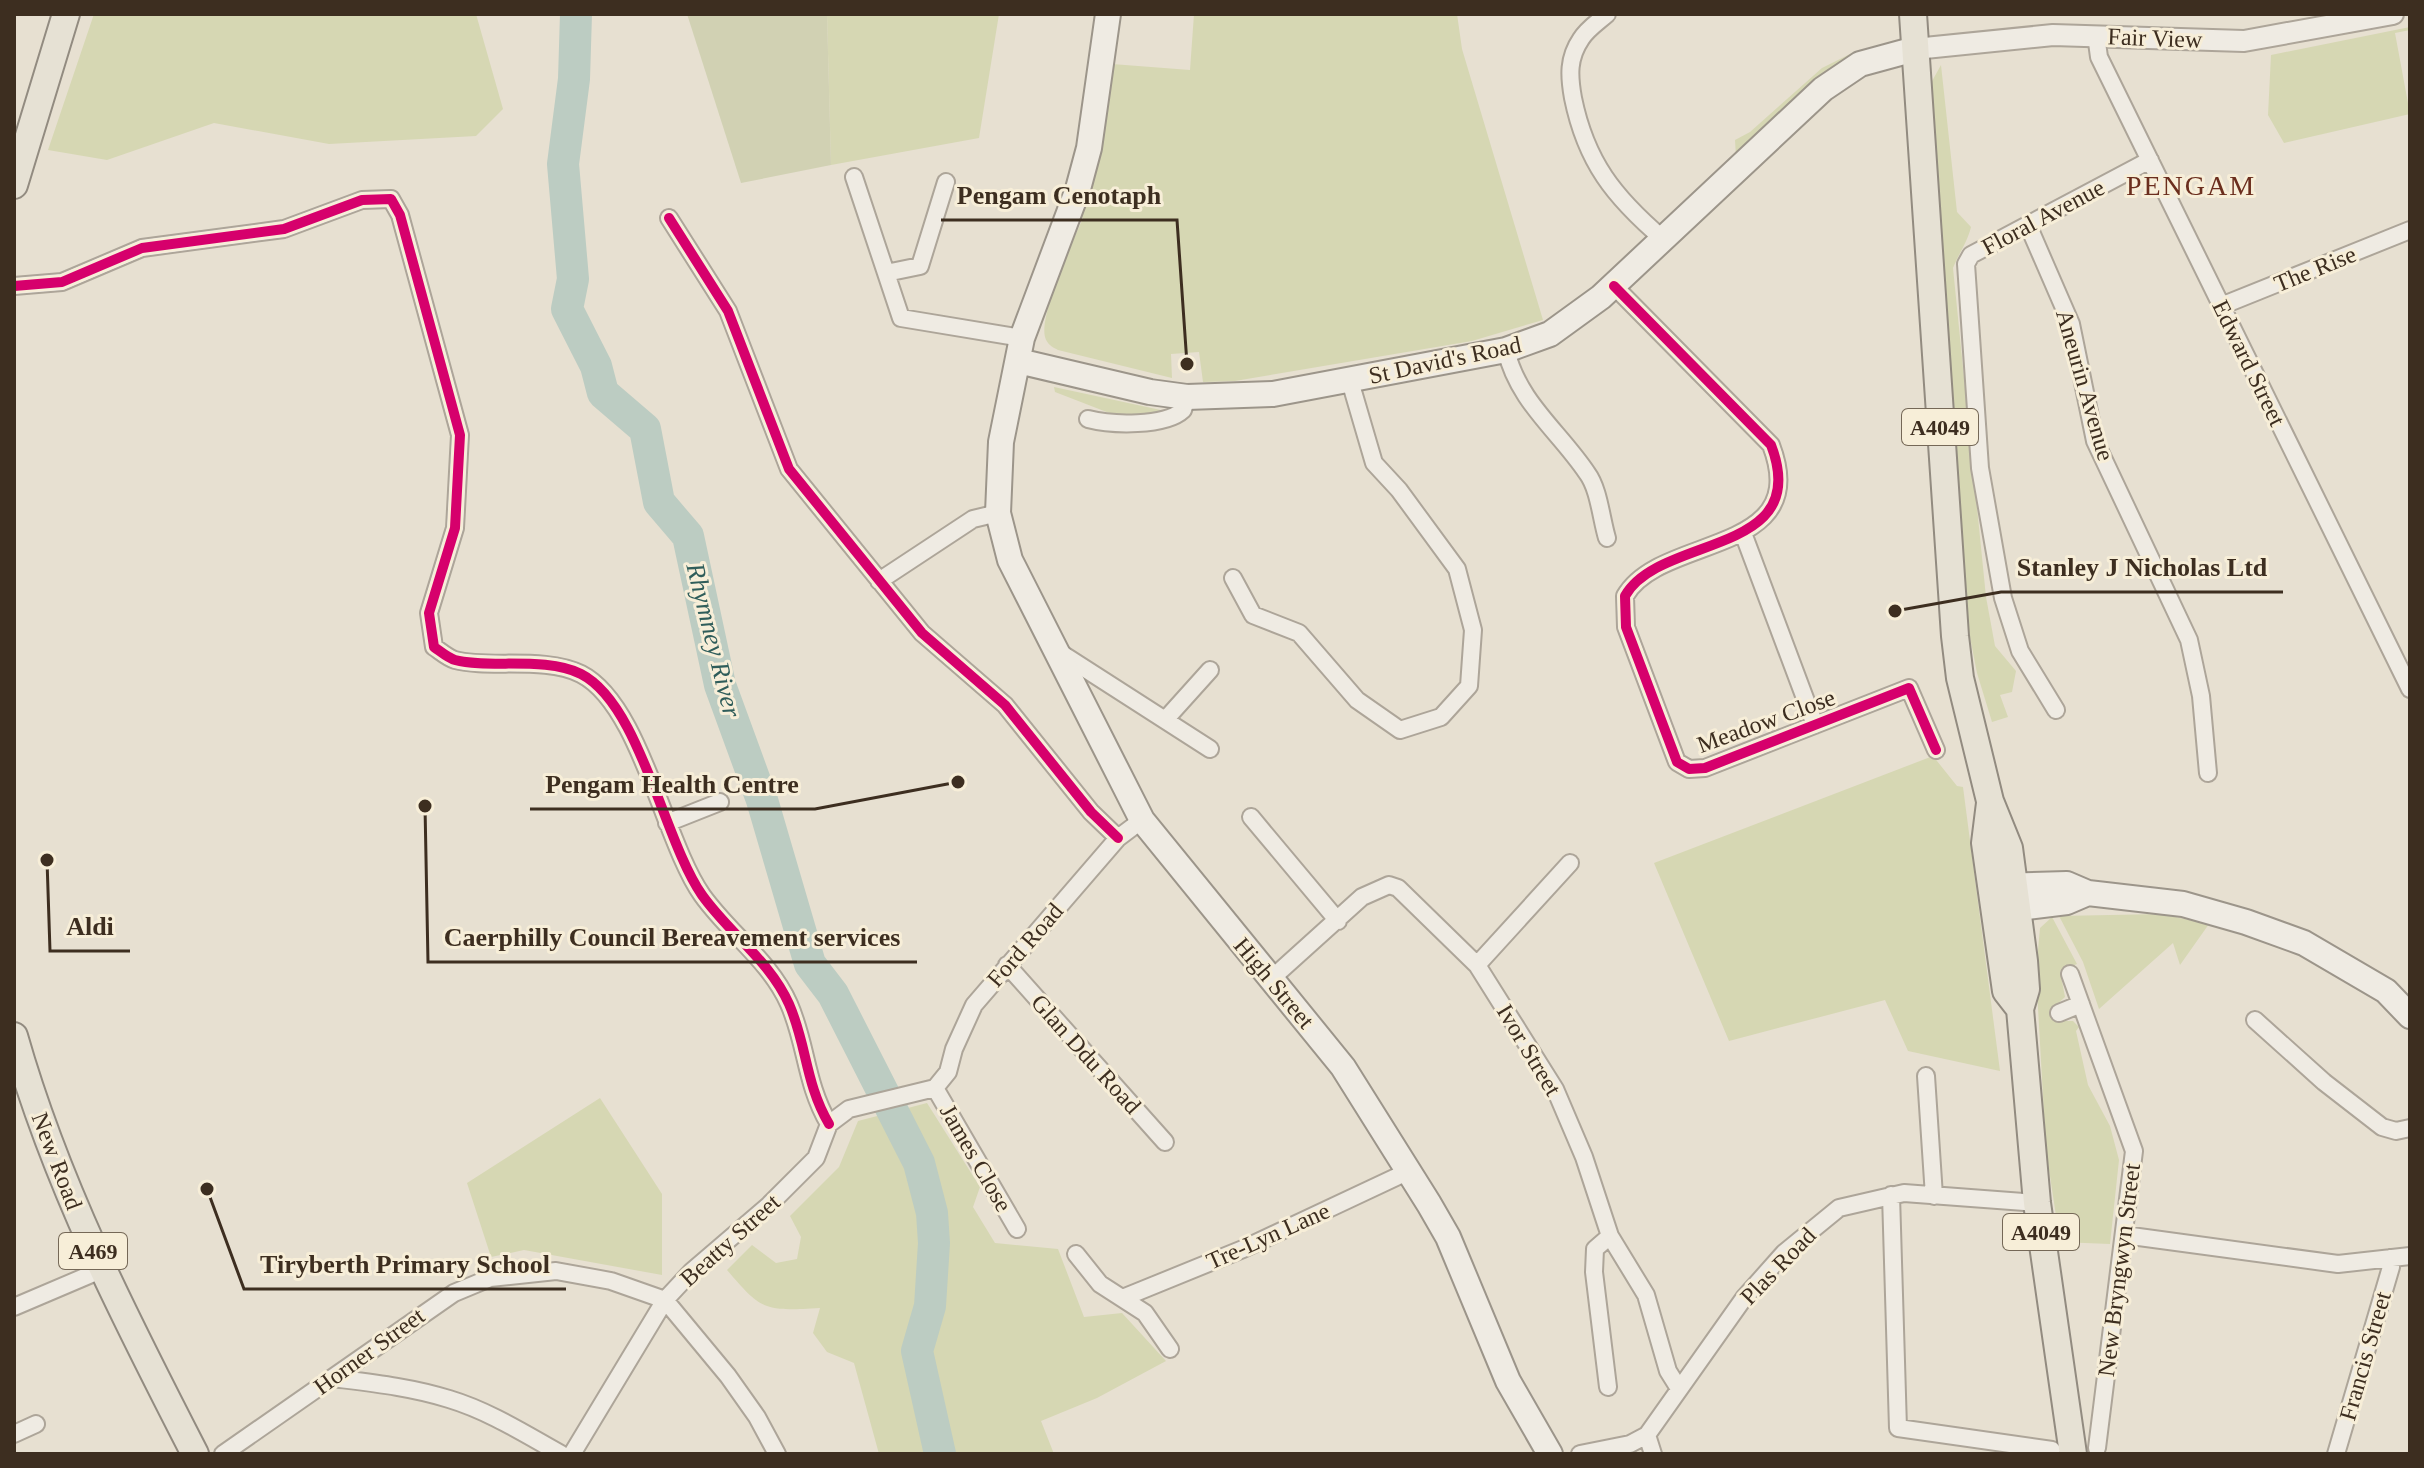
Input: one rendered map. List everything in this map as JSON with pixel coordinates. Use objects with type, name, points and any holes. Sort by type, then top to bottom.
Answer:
[{"type":"main road","name":"High Street","points":[[1108,14],[1089,148],[1078,189],[1020,349],[1001,442],[998,513],[1010,560],[1142,820],[1343,1067],[1409,1171],[1448,1237],[1508,1381],[1550,1454]]},
{"type":"main road","name":"A4049","points":[[1913,14],[1955,636],[1960,678],[1990,801],[1985,843],[2005,897],[2006,991],[2020,1009],[2037,1203],[2074,1451]]},
{"type":"main road","points":[[14,185],[62,15]]},
{"type":"main road","name":"St David's Road","points":[[1020,349],[1150,392],[1187,397],[1273,394],[1506,350],[1550,334],[1576,318],[1823,89],[1860,64],[1915,49]]},
{"type":"main road","points":[[2005,897],[2067,884],[2088,893],[2183,904],[2304,943],[2386,991],[2410,1016]]},
{"type":"main road","name":"New Road","points":[[14,1036],[49,1147],[101,1270],[195,1454]]},
{"type":"street","points":[[1607,14],[1580,40],[1569,67],[1579,129],[1593,163],[1604,178],[1663,239]]},
{"type":"street","name":"Fair View","points":[[1915,49],[2028,37],[2096,35],[2244,41],[2393,14]]},
{"type":"street","name":"Edward Street","points":[[2096,35],[2099,57],[2410,689]]},
{"type":"street","name":"Floral Avenue","points":[[2056,710],[2020,651],[2003,598],[1980,468],[1965,273],[1971,255],[2150,160]]},
{"type":"street","points":[[854,177],[901,318],[1020,349]]},
{"type":"street","points":[[886,273],[920,266],[946,182]]},
{"type":"street","points":[[14,286],[62,282],[142,248],[284,229],[362,200],[391,199],[400,215],[460,435],[455,528],[429,613],[434,647],[454,660],[524,662],[580,673],[602,691],[636,742],[667,823],[701,894],[771,973],[789,1005],[813,1098],[829,1124],[849,1109],[928,1090]]},
{"type":"street","points":[[669,218],[728,311],[789,469],[820,503],[922,633],[1005,705],[1091,812],[1118,838]]},
{"type":"street","name":"Aneurin Avenue","points":[[2028,225],[2071,324],[2095,441],[2189,640],[2201,696],[2208,773]]},
{"type":"street","name":"The Rise","points":[[2221,306],[2410,230]]},
{"type":"street","name":"Meadow Close","points":[[1614,286],[1771,445],[1778,471],[1776,496],[1762,518],[1743,533],[1646,573],[1625,596],[1626,627],[1673,756],[1689,769],[1705,768],[1909,688],[1936,750]]},
{"type":"street","points":[[1506,350],[1512,372],[1540,419],[1589,475],[1607,538]]},
{"type":"street","points":[[1233,578],[1253,615],[1299,633],[1357,700],[1400,730],[1441,717],[1469,686],[1473,630],[1457,569],[1399,490],[1374,463],[1350,381]]},
{"type":"street","points":[[1088,419],[1109,425],[1170,418],[1183,410],[1187,397]]},
{"type":"street","points":[[879,581],[973,519],[998,513]]},
{"type":"street","name":"Meadow Close","points":[[1743,533],[1815,725]]},
{"type":"street","points":[[1054,649],[1210,749]]},
{"type":"street","points":[[1165,720],[1210,670]]},
{"type":"street","points":[[667,823],[720,802]]},
{"type":"street","points":[[1251,817],[1338,921]]},
{"type":"street","name":"Ford Road","points":[[928,1090],[948,1072],[954,1049],[974,1005],[1118,838],[1142,820]]},
{"type":"street","points":[[1477,965],[1570,863]]},
{"type":"street","name":"Ivor Street","points":[[1271,979],[1362,897],[1379,887],[1398,888],[1477,965],[1555,1089],[1584,1157],[1610,1236],[1646,1295],[1668,1371],[1678,1387]]},
{"type":"street","name":"Glan Ddu Road","points":[[1007,965],[1165,1142]]},
{"type":"street","name":"New Bryngwyn Street","points":[[2070,974],[2134,1151],[2124,1235],[2074,1451]]},
{"type":"street","points":[[2059,1013],[2081,1004]]},
{"type":"street","points":[[2255,1020],[2324,1082],[2382,1127],[2396,1131],[2410,1128]]},
{"type":"street","points":[[1926,1076],[1934,1196]]},
{"type":"street","name":"James Close","points":[[928,1090],[1017,1229]]},
{"type":"street","name":"Beatty Street","points":[[572,1454],[665,1300],[692,1271],[769,1205],[816,1158],[829,1124]]},
{"type":"street","name":"Tre-Lyn Lane","points":[[1125,1297],[1243,1249],[1409,1171]]},
{"type":"street","name":"Plas Road","points":[[1647,1435],[1678,1387],[1744,1298],[1784,1253],[1839,1208],[1904,1193],[2037,1203]]},
{"type":"street","points":[[1891,1195],[1898,1428],[2074,1451]]},
{"type":"street","points":[[2124,1235],[2338,1264],[2410,1256]]},
{"type":"street","points":[[1608,1387],[1594,1272],[1595,1249],[1610,1236]]},
{"type":"street","points":[[1076,1254],[1100,1284],[1125,1297],[1145,1313],[1170,1349]]},
{"type":"street","name":"Francis Street","points":[[2336,1454],[2391,1267],[2390,1258]]},
{"type":"street","points":[[14,1307],[101,1270]]},
{"type":"street","name":"Horner Street","points":[[223,1454],[424,1311],[454,1293],[490,1278],[527,1272],[583,1274],[665,1300]]},
{"type":"street","points":[[665,1300],[735,1386],[777,1454]]},
{"type":"street","points":[[332,1378],[405,1388],[450,1399],[508,1424],[561,1454]]},
{"type":"street","points":[[14,1434],[36,1424]]},
{"type":"street","points":[[1580,1454],[1630,1444],[1647,1435],[1653,1454]]},
{"type":"green space","points":[[94,14],[476,14],[503,109],[476,136],[329,144],[214,123],[107,160],[48,150]]},
{"type":"green space","points":[[687,14],[827,14],[831,165],[741,183]]},
{"type":"green space","points":[[827,14],[999,14],[979,138],[831,165]]},
{"type":"green space","points":[[1194,14],[1457,14],[1462,49],[1543,320],[1472,341],[1235,381],[1203,382],[1199,352],[1171,354],[1172,378],[1058,350],[1050,345],[1044,327],[1047,312],[1083,218],[1079,216],[1112,64],[1190,70]]},
{"type":"green space","points":[[2410,27],[2410,30],[2395,33],[2410,114],[2284,143],[2268,115],[2271,55]]},
{"type":"green space","points":[[1854,52],[1856,55],[1736,157],[1735,140],[1750,132],[1822,68]]},
{"type":"green space","points":[[1941,65],[1957,212],[1971,227],[1953,268],[1986,597],[1995,646],[2016,671],[2012,692],[2000,695],[2008,717],[1992,722],[1977,673],[1967,622],[1939,253],[1931,83]]},
{"type":"green space","points":[[1054,387],[1170,412],[1117,416],[1055,392]]},
{"type":"green space","points":[[1933,756],[1957,786],[1963,787],[2000,1071],[1908,1051],[1885,1000],[1729,1041],[1654,863]]},
{"type":"green space","points":[[2161,914],[2209,924],[2180,965],[2173,943],[2099,1009],[2083,962],[2059,916]]},
{"type":"green space","points":[[2052,917],[2077,964],[2060,971],[2065,997],[2053,1008],[2058,1021],[2073,1021],[2079,1027],[2076,1031],[2088,1085],[2110,1126],[2119,1160],[2110,1244],[2060,1242],[2046,1150],[2036,972],[2040,928]]},
{"type":"green space","points":[[600,1098],[662,1194],[662,1275],[524,1250],[491,1257],[467,1183]]},
{"type":"green space","points":[[927,1103],[980,1187],[973,1207],[995,1243],[1058,1249],[1084,1317],[1122,1313],[1166,1361],[1097,1398],[1041,1421],[1054,1454],[879,1454],[854,1363],[827,1352],[813,1333],[820,1308],[766,1306],[749,1294],[727,1270],[752,1245],[776,1263],[797,1259],[801,1237],[790,1216],[839,1167],[858,1121]]},
{"type":"waterway","name":"Rhymney River","points":[[576,14],[574,79],[563,164],[573,279],[567,309],[596,366],[603,393],[645,429],[659,502],[688,536],[720,685],[762,800],[810,964],[833,994],[919,1163],[932,1213],[934,1243],[930,1306],[917,1351],[940,1454]]},
{"type":"cycle path","points":[[14,286],[62,282],[142,248],[284,229],[362,200],[391,199],[400,215],[460,435],[455,528],[429,613],[434,647],[452,659],[469,662],[551,665],[567,669],[581,674],[602,690],[635,743],[675,842],[702,895],[771,974],[789,1004],[815,1094],[829,1124]]},
{"type":"cycle path","points":[[669,218],[728,311],[789,469],[922,633],[1005,705],[1091,812],[1118,838]]},
{"type":"cycle path","points":[[1614,286],[1771,445],[1779,481],[1771,507],[1753,526],[1643,576],[1625,596],[1626,627],[1677,762],[1689,769],[1705,768],[1909,688],[1936,750]]},
{"type":"place","name":"Pengam Cenotaph","points":[[1187,364]]},
{"type":"place","name":"Stanley J Nicholas Ltd","points":[[1895,611]]},
{"type":"place","name":"Pengam Health Centre","points":[[958,782]]},
{"type":"place","name":"Caerphilly Council Bereavement services","points":[[425,806]]},
{"type":"place","name":"Aldi","points":[[47,860]]},
{"type":"place","name":"Tiryberth Primary School","points":[[207,1189]]},
{"type":"district","name":"PENGAM","points":[[2191,185]]}]
